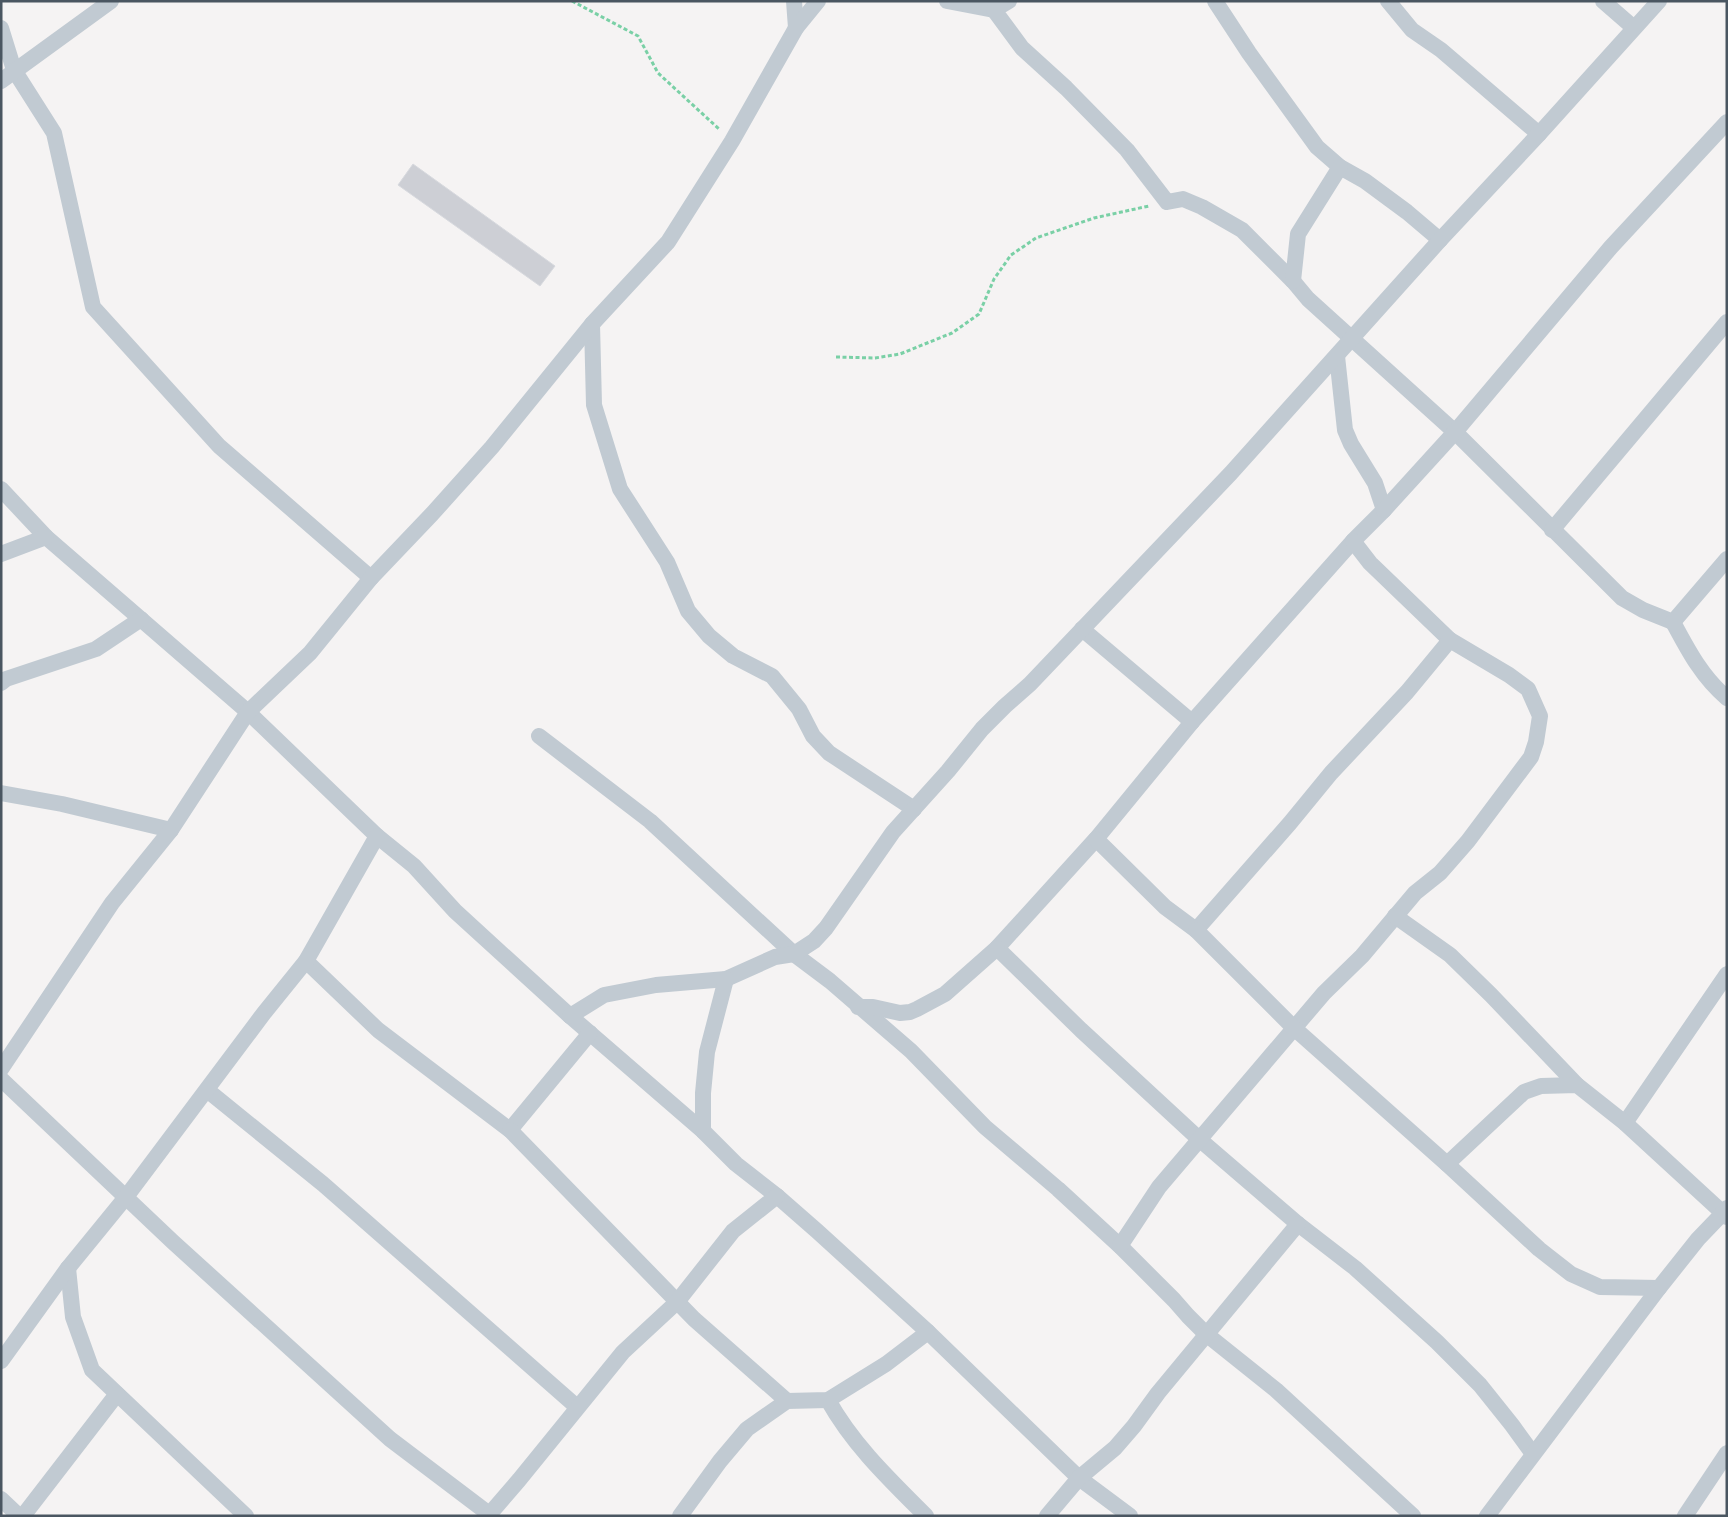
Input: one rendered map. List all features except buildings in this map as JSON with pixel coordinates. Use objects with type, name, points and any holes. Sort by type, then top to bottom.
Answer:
[{"type":"street","points":[[1,81],[111,1]]},
{"type":"street","points":[[794,1],[796,28]]},
{"type":"street","points":[[1,1069],[112,903],[171,830],[248,712],[310,653],[371,578],[492,447],[592,324],[668,242],[732,141],[796,28],[818,1]]},
{"type":"street","points":[[948,1],[994,10],[1009,1]]},
{"type":"street","points":[[1215,1],[1318,148],[1340,167],[1365,181],[1408,212],[1440,240]]},
{"type":"street","points":[[1388,1],[1412,30],[1441,50],[1539,134]]},
{"type":"street","points":[[1603,1],[1634,28]]},
{"type":"street","points":[[570,1016],[604,996],[656,985],[726,979],[774,957],[794,954],[814,941],[826,928],[893,832],[948,771],[982,729],[1030,684],[1204,502],[1659,1]]},
{"type":"street","points":[[994,10],[1022,48],[1066,88],[1127,150],[1166,202],[1183,199],[1202,206],[1242,230],[1293,281],[1308,299],[1454,432],[1622,598],[1672,622],[1700,669],[1727,698]]},
{"type":"street","points":[[1,28],[14,70],[54,133],[93,307],[219,446],[371,578]]},
{"type":"street","points":[[858,1007],[910,1012],[946,994],[997,948],[1096,839],[1192,722],[1353,541],[1384,510],[1454,432],[1611,247],[1727,122]]},
{"type":"street","points":[[1293,281],[1298,234],[1340,167]]},
{"type":"street","points":[[1552,530],[1727,322]]},
{"type":"street","points":[[592,324],[594,405],[620,489],[668,562],[688,611],[709,636],[733,656],[772,676],[799,709],[813,736],[829,754],[914,809]]},
{"type":"street","points":[[1337,356],[1345,430],[1351,444],[1375,483],[1384,510]]},
{"type":"street","points":[[1,489],[46,537],[248,712],[377,836],[414,866],[455,911],[570,1016],[703,1131],[736,1164],[777,1196],[928,1332],[1079,1478],[1130,1516]]},
{"type":"street","points":[[1,554],[46,537]]},
{"type":"street","points":[[1120,1246],[1159,1187],[1324,993],[1362,956],[1416,893],[1440,873],[1468,841],[1532,758],[1540,716],[1528,689],[1509,675],[1450,640],[1370,563],[1353,541]]},
{"type":"street","points":[[1672,622],[1727,559]]},
{"type":"street","points":[[1,683],[6,679],[96,650],[141,619]]},
{"type":"street","points":[[1082,629],[1192,722]]},
{"type":"street","points":[[1196,930],[1284,830],[1331,773],[1407,692],[1450,640]]},
{"type":"street","points":[[539,736],[650,821],[794,954],[830,981],[910,1051],[985,1127],[1058,1189],[1120,1246],[1206,1334],[1276,1390],[1413,1516]]},
{"type":"street","points":[[1,793],[62,804],[171,830]]},
{"type":"street","points":[[1,1360],[68,1268],[126,1197],[306,961],[377,836]]},
{"type":"street","points":[[1096,839],[1165,907],[1196,930],[1294,1028],[1539,1249],[1571,1274],[1600,1287],[1658,1288]]},
{"type":"street","points":[[1396,916],[1450,955],[1577,1085],[1626,1123],[1726,1213],[1698,1239],[1658,1288],[1487,1516]]},
{"type":"street","points":[[997,948],[1081,1030],[1200,1139],[1298,1224],[1355,1268],[1437,1342],[1480,1385],[1533,1454]]},
{"type":"street","points":[[306,961],[378,1030],[510,1130],[694,1319],[787,1401]]},
{"type":"street","points":[[1626,1123],[1727,974]]},
{"type":"street","points":[[703,1131],[703,1093],[707,1052],[726,979]]},
{"type":"street","points":[[510,1130],[590,1033]]},
{"type":"street","points":[[1,1078],[172,1242],[390,1439],[488,1515],[520,1480],[577,1407],[624,1352],[677,1302],[733,1231],[777,1196]]},
{"type":"street","points":[[1447,1164],[1524,1092],[1541,1086],[1577,1085]]},
{"type":"street","points":[[207,1090],[324,1184],[577,1407]]},
{"type":"street","points":[[1047,1516],[1079,1478],[1115,1448],[1206,1334],[1298,1224]]},
{"type":"street","points":[[68,1268],[73,1317],[92,1370],[246,1516]]},
{"type":"street","points":[[680,1516],[720,1461],[747,1429],[787,1401],[828,1400],[886,1364],[928,1332]]},
{"type":"street","points":[[1,1499],[21,1516],[117,1394]]},
{"type":"street","points":[[828,1400],[840,1422],[875,1465],[926,1516]]},
{"type":"street","points":[[1685,1516],[1727,1453]]},
{"type":"path","points":[[572,1],[638,36],[658,73],[732,141]]},
{"type":"path","points":[[836,357],[875,358],[900,354],[952,333],[979,314],[994,279],[1011,254],[1036,238],[1094,218],[1166,202]]}]
